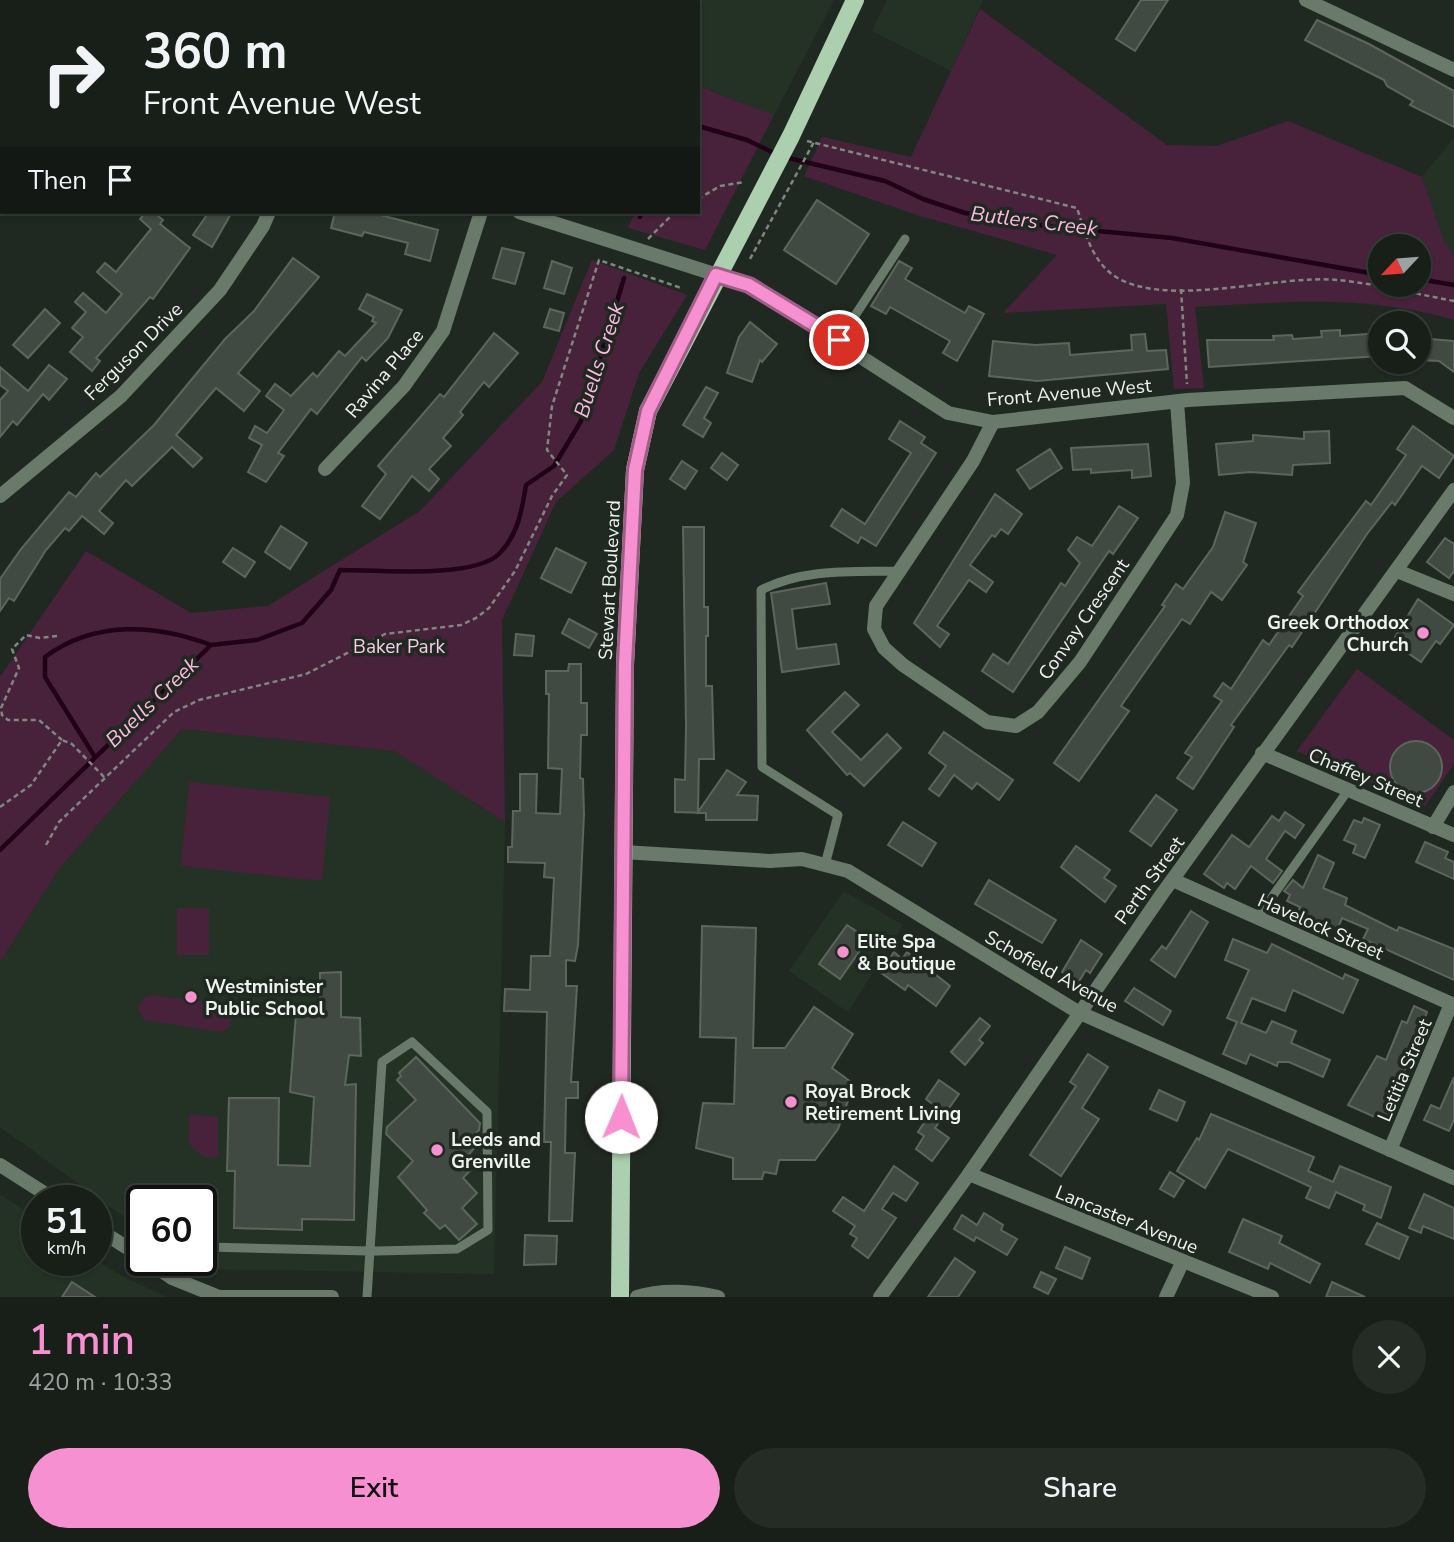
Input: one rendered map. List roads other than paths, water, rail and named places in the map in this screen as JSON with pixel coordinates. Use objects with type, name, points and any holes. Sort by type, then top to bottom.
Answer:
[{"type":"main road","name":"Stewart Boulevard","points":[[620,1297],[625,664],[635,470],[648,411],[716,275],[791,136],[854,0]]},
{"type":"street","points":[[1306,0],[1454,70]]},
{"type":"street","name":"Ferguson Drive","points":[[0,496],[121,396],[220,290],[268,214]]},
{"type":"street","name":"Ravina Place","points":[[325,469],[404,386],[443,331],[480,214]]},
{"type":"street","name":"Front Avenue West","points":[[525,214],[749,285],[839,340],[948,413],[993,422],[1182,401],[1405,388],[1454,418]]},
{"type":"street","name":"Convay Crescent","points":[[993,422],[973,461],[876,606],[874,629],[884,648],[903,665],[987,722],[1016,726],[1038,712],[1080,662],[1177,515],[1183,483],[1182,401]]},
{"type":"street","name":"Perth Street","points":[[880,1297],[969,1174],[1078,1012],[1262,753],[1454,490]]},
{"type":"street","points":[[1397,571],[1454,594]]},
{"type":"street","name":"Chaffey Street","points":[[1262,753],[1454,835]]},
{"type":"street","points":[[1433,827],[1454,792]]},
{"type":"street","name":"Schofield Avenue","points":[[623,852],[770,861],[802,859],[848,871],[1078,1012],[1454,1178]]},
{"type":"street","name":"Havelock Street","points":[[1173,880],[1452,1005]]},
{"type":"street","name":"Letitia Street","points":[[1390,1150],[1452,1005]]},
{"type":"street","points":[[0,1165],[31,1185]]},
{"type":"street","name":"Lancaster Avenue","points":[[969,1174],[1182,1263],[1272,1297]]},
{"type":"street","points":[[1166,1297],[1182,1263]]},
{"type":"street","points":[[172,1276],[219,1297],[332,1297]]},
{"type":"street","points":[[637,1297],[649,1293],[687,1293],[718,1297]]},
{"type":"lane","points":[[839,340],[905,239]]},
{"type":"lane","points":[[825,865],[838,815],[762,767],[761,590],[781,580],[821,572],[900,571]]},
{"type":"lane","points":[[1257,918],[1349,789]]},
{"type":"lane","points":[[217,1247],[369,1251],[457,1250],[488,1230],[487,1112],[412,1042],[382,1062],[369,1251],[368,1297]]},
{"type":"waterway","name":"Butlers Creek","points":[[700,127],[747,140],[776,154]]},
{"type":"waterway","name":"Butlers Creek","points":[[784,157],[885,181],[923,199],[965,213],[1045,226],[1172,238],[1368,273]]},
{"type":"waterway","name":"Buells Creek","points":[[0,850],[211,645],[257,640],[302,623],[331,590],[340,570],[447,570],[486,562],[499,554],[515,530],[526,485],[554,466],[581,421],[624,278]]},
{"type":"waterway","name":"Butlers Creek","points":[[1432,281],[1454,285]]},
{"type":"waterway","points":[[95,757],[45,677],[45,657],[84,637],[126,629],[169,633],[211,645]]},
{"type":"place","name":"Greek Orthodox Church","points":[[1423,633]]},
{"type":"place","name":"Elite Spa & Boutique","points":[[843,952]]},
{"type":"place","name":"Westminister Public School","points":[[191,997]]},
{"type":"place","name":"Royal Brock Retirement Living","points":[[791,1102]]},
{"type":"place","name":"Leeds and Grenville","points":[[437,1150]]},
{"type":"park label","name":"Baker Park","points":[[399,646]]}]
